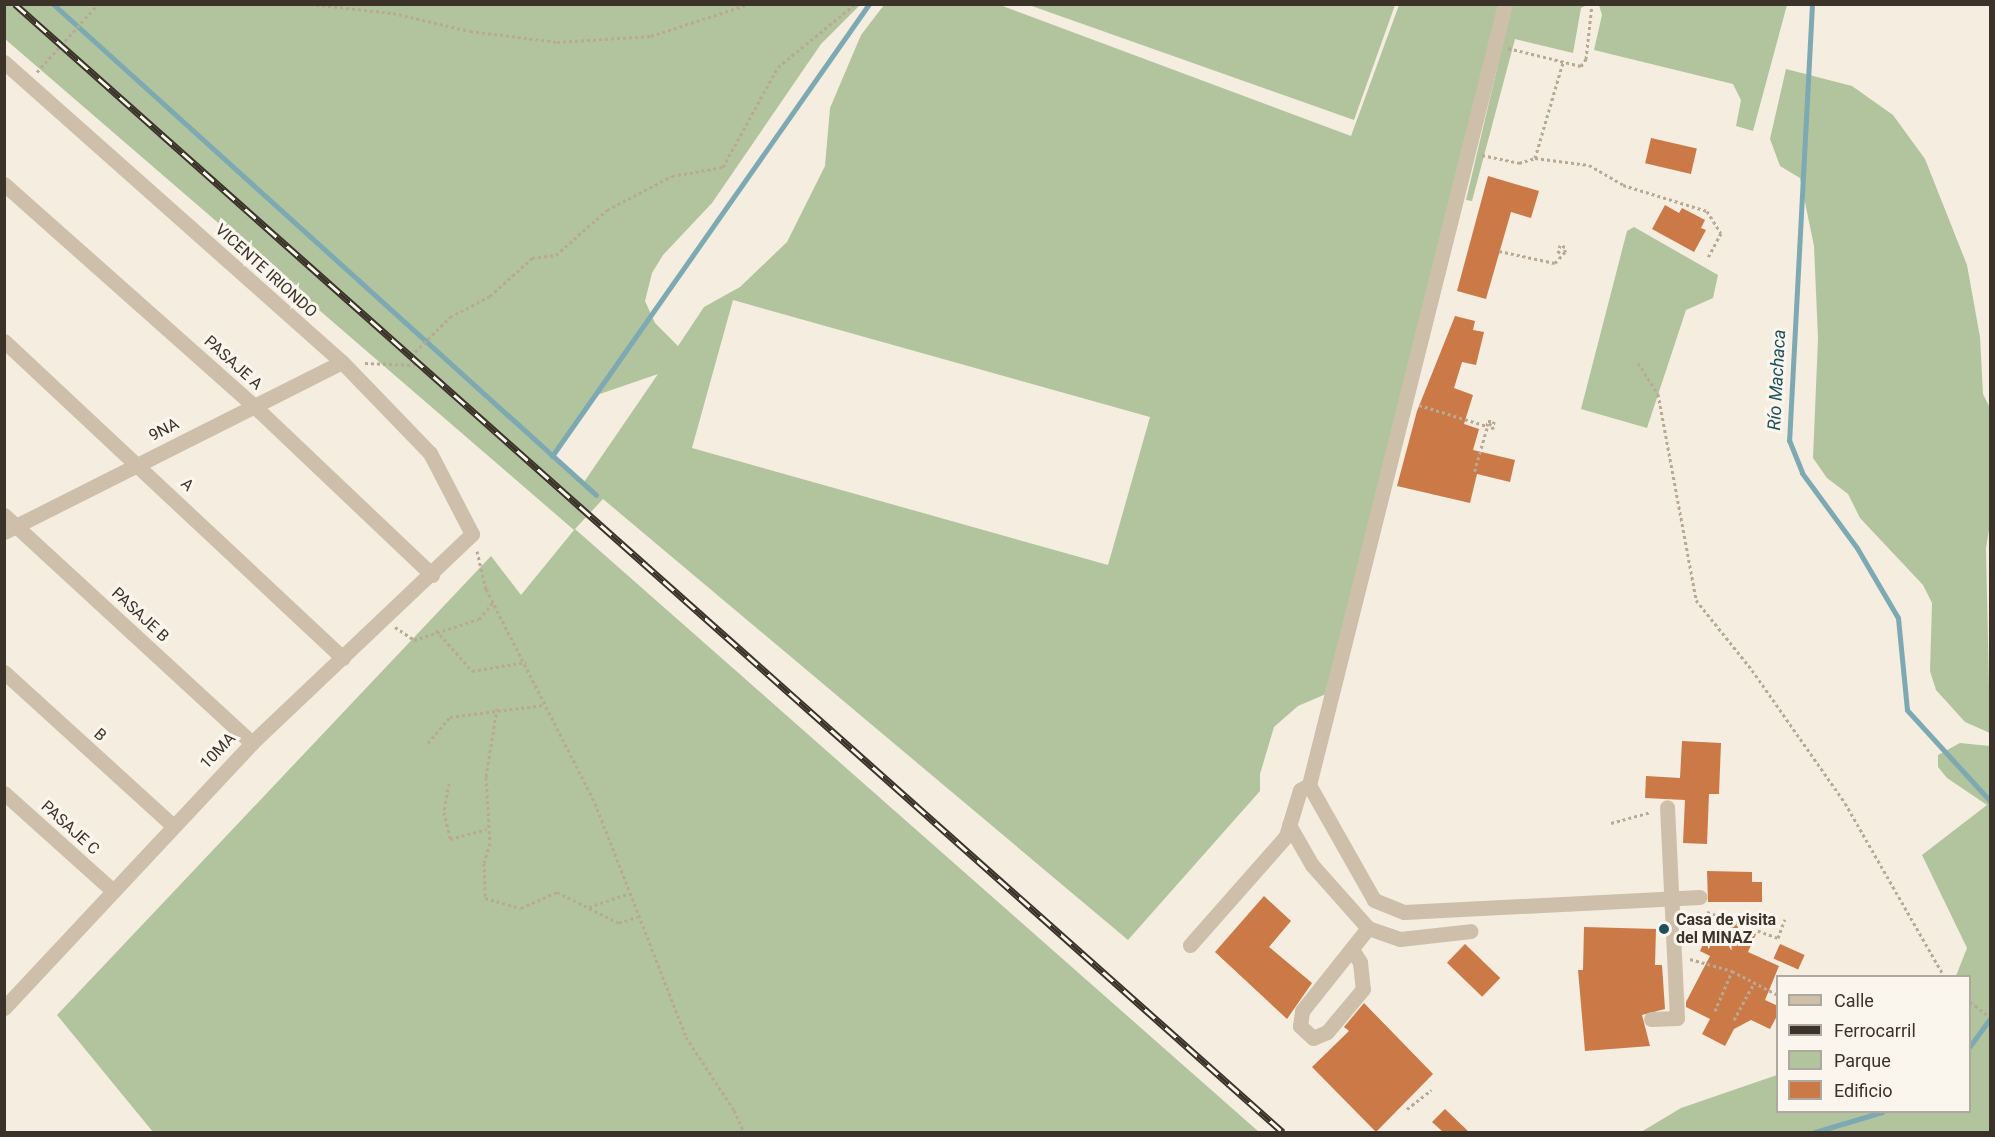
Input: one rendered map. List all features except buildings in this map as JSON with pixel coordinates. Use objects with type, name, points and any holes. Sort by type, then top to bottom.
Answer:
[{"type":"street","points":[[1505,4],[1309,784],[1374,900],[1404,912],[1671,898],[1702,904]]},
{"type":"street","name":"VICENTE IRIONDO","points":[[7,70],[28,83],[342,362],[430,453],[472,534]]},
{"type":"street","name":"PASAJE A","points":[[4,184],[253,405],[432,575]]},
{"type":"street","name":"A","points":[[4,341],[343,658]]},
{"type":"street","name":"9NA","points":[[11,529],[342,362]]},
{"type":"street","name":"PASAJE B","points":[[4,515],[11,529],[252,743]]},
{"type":"street","name":"10MA","points":[[8,997],[252,743],[432,575],[472,534]]},
{"type":"street","name":"B","points":[[4,672],[172,825]]},
{"type":"street","points":[[1190,945],[1287,836],[1300,789],[1309,784]]},
{"type":"street","name":"PASAJE C","points":[[4,793],[112,890]]},
{"type":"street","points":[[1651,1019],[1677,1018],[1667,807]]},
{"type":"street","points":[[1290,825],[1312,865],[1368,928],[1400,939],[1472,931]]},
{"type":"street","points":[[1353,951],[1360,962],[1363,989],[1327,1032],[1313,1038],[1300,1026],[1302,1011],[1353,951],[1368,928]]},
{"type":"path","points":[[28,83],[98,4]]},
{"type":"path","points":[[310,4],[393,13],[470,31],[557,42],[651,36],[748,4]]},
{"type":"path","points":[[342,362],[415,366],[411,356],[450,317],[489,296],[532,258],[556,255],[607,210],[672,176],[723,167],[778,67],[855,4]]},
{"type":"path","points":[[1495,45],[1581,66],[1586,59],[1592,4]]},
{"type":"path","points":[[1535,158],[1563,62]]},
{"type":"path","points":[[1468,152],[1518,164],[1535,158],[1589,165],[1623,185],[1707,211],[1721,233],[1708,257]]},
{"type":"path","points":[[1499,251],[1555,263],[1565,252],[1565,247],[1560,245],[1558,253],[1561,249]]},
{"type":"path","points":[[1638,363],[1658,394],[1696,600],[1752,669],[1845,803],[1943,975]]},
{"type":"path","points":[[1406,401],[1487,426],[1488,421],[1494,421],[1493,429],[1491,423],[1487,428],[1474,473]]},
{"type":"path","points":[[472,534],[494,601],[526,662],[544,705],[595,802],[627,894],[686,1038],[734,1110],[744,1132]]},
{"type":"path","points":[[384,620],[414,640],[436,630],[479,619],[494,601]]},
{"type":"path","points":[[436,630],[472,670],[526,662]]},
{"type":"path","points":[[428,743],[450,717],[497,708],[544,705]]},
{"type":"path","points":[[497,708],[486,777],[487,829],[484,898],[521,908],[557,892],[620,923],[638,917]]},
{"type":"path","points":[[449,783],[444,813],[450,839],[487,829]]},
{"type":"path","points":[[1611,823],[1667,807]]},
{"type":"path","points":[[589,906],[627,894]]},
{"type":"path","points":[[1702,904],[1778,938],[1785,919]]},
{"type":"path","points":[[1674,955],[1732,971],[1776,993]]},
{"type":"path","points":[[1715,1011],[1732,971]]},
{"type":"path","points":[[1734,1020],[1754,983]]},
{"type":"path","points":[[1971,1003],[1990,1017]]},
{"type":"path","points":[[1407,1109],[1431,1090]]},
{"type":"green space","points":[[5,4],[860,5],[821,44],[712,203],[663,255],[652,273],[645,301],[655,323],[678,346],[704,307],[740,287],[787,242],[825,166],[830,108],[861,35],[884,5],[1000,5],[1351,136],[1399,5],[1502,5],[1333,691],[1298,706],[1274,727],[1260,774],[1260,791],[1128,940],[603,499],[575,529],[1259,1132],[153,1132],[57,1015],[491,556],[521,595],[574,530],[5,39]],"holes":[[[733,300],[1150,417],[1108,565],[692,448]],[[658,374],[584,482],[544,446],[554,453],[594,396]]]},
{"type":"green space","points":[[1395,4],[1354,120],[1029,5]]},
{"type":"green space","points":[[1512,5],[1587,5],[1581,8],[1573,53],[1515,39],[1472,201],[1466,200]]},
{"type":"green space","points":[[1599,5],[1787,5],[1753,131],[1736,126],[1741,100],[1733,84],[1594,50],[1602,15]]},
{"type":"green space","points":[[1786,69],[1852,86],[1893,115],[1925,159],[1967,265],[1980,337],[1983,394],[1990,408],[1990,524],[1986,548],[1990,733],[1965,722],[1936,690],[1930,671],[1932,603],[1923,585],[1860,518],[1848,494],[1827,478],[1813,458],[1818,339],[1814,246],[1800,178],[1780,166],[1770,139]]},
{"type":"green space","points":[[1634,227],[1718,275],[1713,298],[1686,310],[1647,428],[1581,409],[1627,231]]},
{"type":"green space","points":[[1960,743],[1990,746],[1990,1132],[1641,1132],[1681,1108],[1776,1075],[1776,1113],[1971,1113],[1971,975],[1956,975],[1967,948],[1922,855],[1987,805],[1947,778],[1938,767],[1938,755]]},
{"type":"waterway","points":[[53,4],[596,495]]},
{"type":"waterway","points":[[552,456],[869,4]]},
{"type":"waterway","name":"Río Machaca","points":[[1812,4],[1789,440],[1802,473],[1857,548],[1898,618],[1907,710],[1990,801]]},
{"type":"waterway","name":"Río Machaca","points":[[1971,1045],[1990,1018]]},
{"type":"waterway","name":"Río Machaca","points":[[1815,1132],[1879,1113]]},
{"type":"railway","points":[[15,4],[1283,1132]]},
{"type":"place","name":"Casa de visita del MINAZ","points":[[1664,929]]}]
